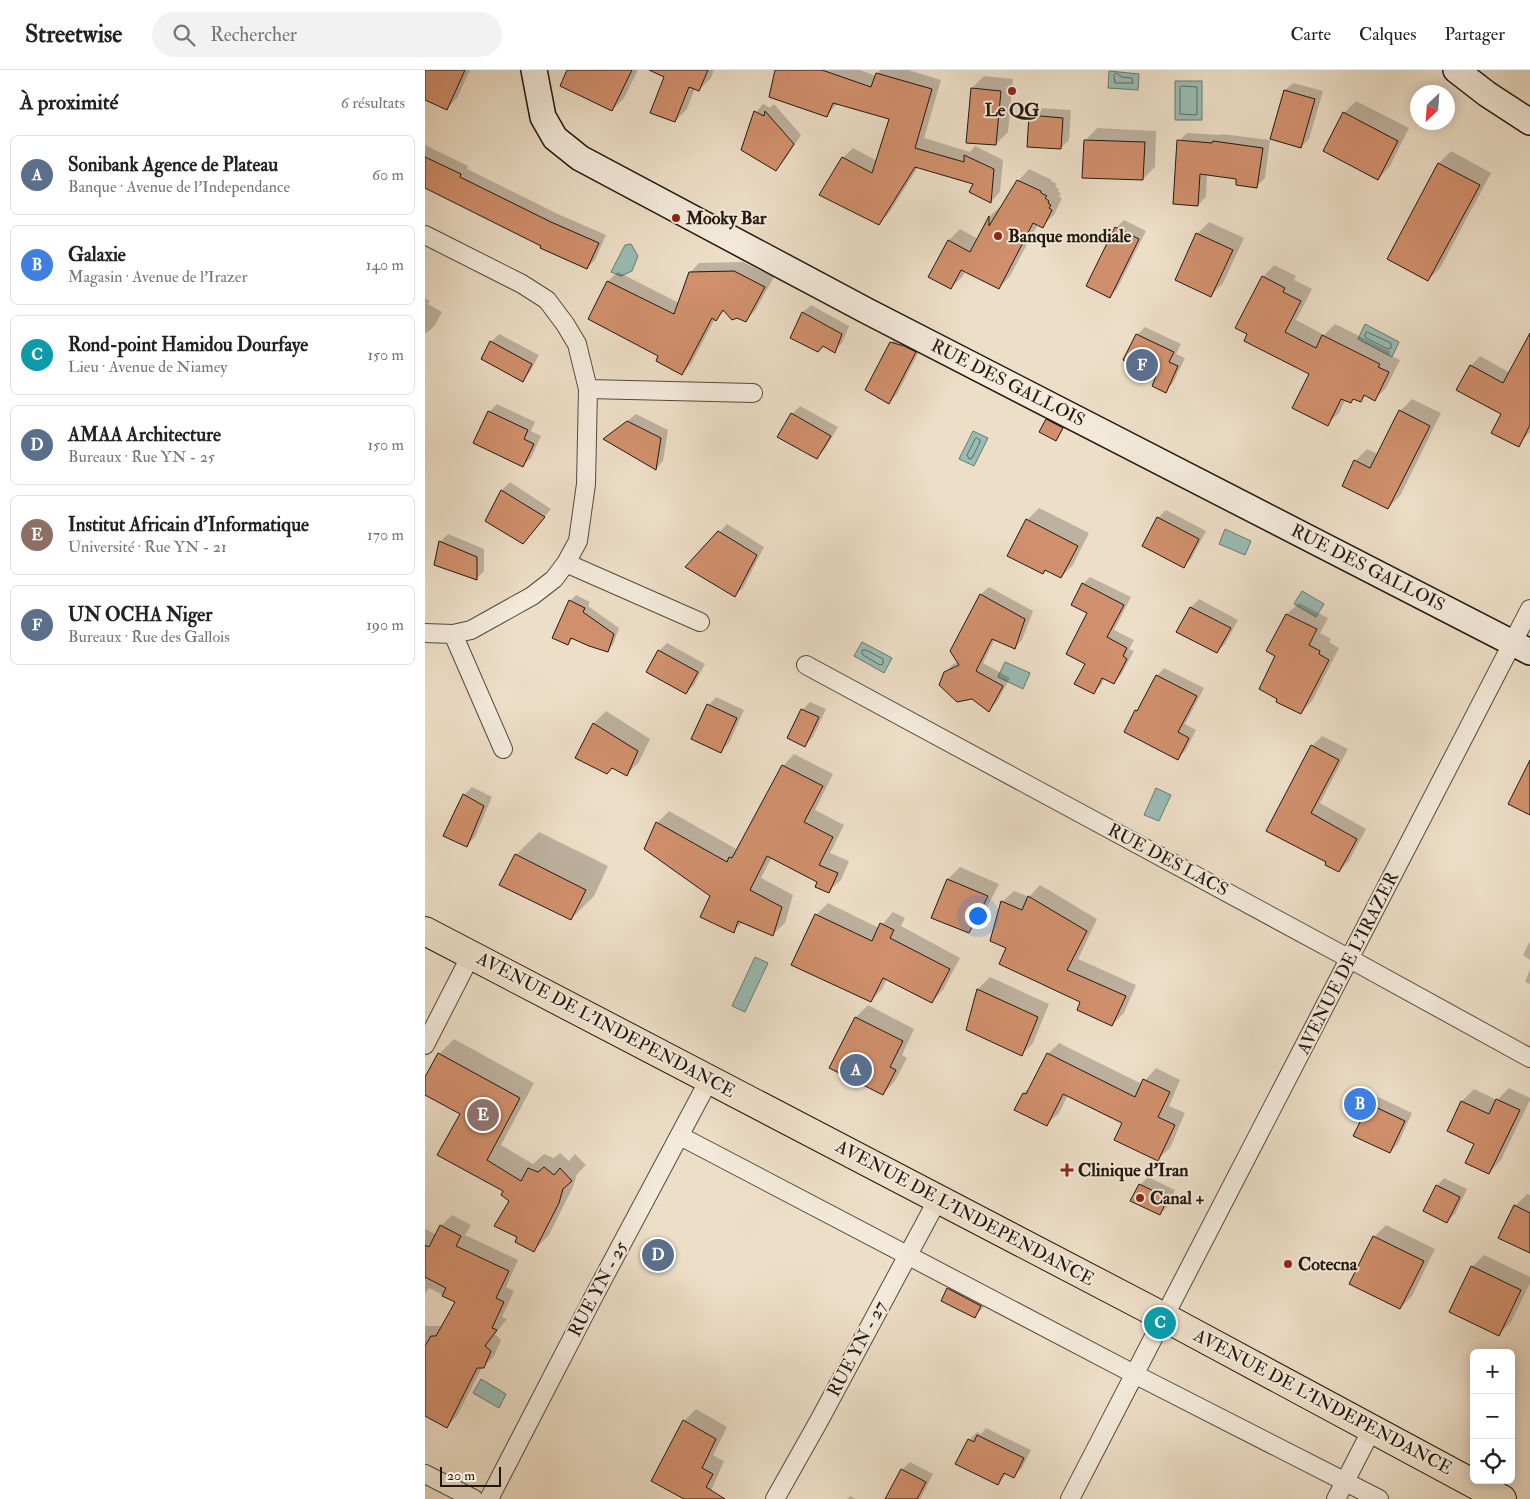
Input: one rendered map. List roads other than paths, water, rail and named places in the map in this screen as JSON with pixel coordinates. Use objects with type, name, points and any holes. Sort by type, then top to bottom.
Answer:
[{"type":"highway","name":"AVENUE DE L'INDEPENDANCE","points":[[425,931],[1164,1316],[1502,1499]]},
{"type":"street","name":"RUE DES GALLOIS","points":[[534,70],[543,118],[555,138],[580,158],[867,311],[1521,647]]},
{"type":"street","points":[[1456,70],[1487,94],[1530,122]]},
{"type":"street","points":[[425,235],[522,284],[547,300],[577,344],[588,389],[586,484],[578,541],[567,563],[554,579],[533,596],[471,630],[453,634],[425,633]]},
{"type":"street","points":[[588,389],[753,392]]},
{"type":"street","points":[[567,563],[700,622]]},
{"type":"street","name":"AVENUE DE L'IRAZER","points":[[1070,1499],[1350,958],[1521,647],[1530,609]]},
{"type":"street","points":[[453,634],[503,749]]},
{"type":"street","name":"RUE DES LACS","points":[[806,665],[1350,958],[1530,1058]]},
{"type":"street","points":[[425,1045],[471,955]]},
{"type":"street","name":"RUE YN - 25","points":[[489,1499],[709,1080]]},
{"type":"street","points":[[680,1136],[1135,1374],[1379,1499]]},
{"type":"street","name":"RUE YN - 27","points":[[775,1499],[938,1198]]},
{"type":"street","points":[[1336,1499],[1372,1429]]},
{"type":"street","points":[[425,1474],[462,1496]]},
{"type":"water","points":[[1109,71],[1139,74],[1138,90],[1108,88]]},
{"type":"water","points":[[1175,81],[1202,81],[1202,120],[1175,120]]},
{"type":"water","points":[[631,244],[638,256],[632,271],[621,276],[611,272],[625,245]]},
{"type":"water","points":[[1365,324],[1399,342],[1392,357],[1358,339]]},
{"type":"water","points":[[973,431],[988,438],[974,466],[959,459]]},
{"type":"water","points":[[1225,529],[1251,541],[1245,555],[1219,544]]},
{"type":"water","points":[[1302,591],[1324,604],[1316,617],[1294,604]]},
{"type":"water","points":[[862,642],[892,658],[884,673],[854,656]]},
{"type":"water","points":[[1005,662],[1030,673],[1023,689],[998,677]]},
{"type":"water","points":[[1156,788],[1171,795],[1159,821],[1144,815]]},
{"type":"water","points":[[755,957],[768,963],[745,1012],[732,1006]]},
{"type":"water","points":[[481,1379],[506,1394],[499,1408],[473,1393]]},
{"type":"place","name":"Le QG","points":[[1012,91]]},
{"type":"place","name":"Mooky Bar","points":[[676,218]]},
{"type":"place","name":"Banque mondiale","points":[[998,236]]},
{"type":"place","name":"UN OCHA Niger","points":[[1142,365]]},
{"type":"place","name":"Sonibank Agence de Plateau","points":[[856,1070]]},
{"type":"place","name":"Galaxie","points":[[1360,1104]]},
{"type":"place","name":"Institut Africain d’Informatique","points":[[483,1115]]},
{"type":"place","name":"Clinique d'Iran","points":[[1067,1170]]},
{"type":"place","name":"Canal +","points":[[1140,1198]]},
{"type":"place","name":"AMAA Architecture","points":[[658,1255]]},
{"type":"place","name":"Cotecna","points":[[1288,1264]]},
{"type":"place","name":"Rond-point Hamidou Dourfaye","points":[[1160,1323]]}]
